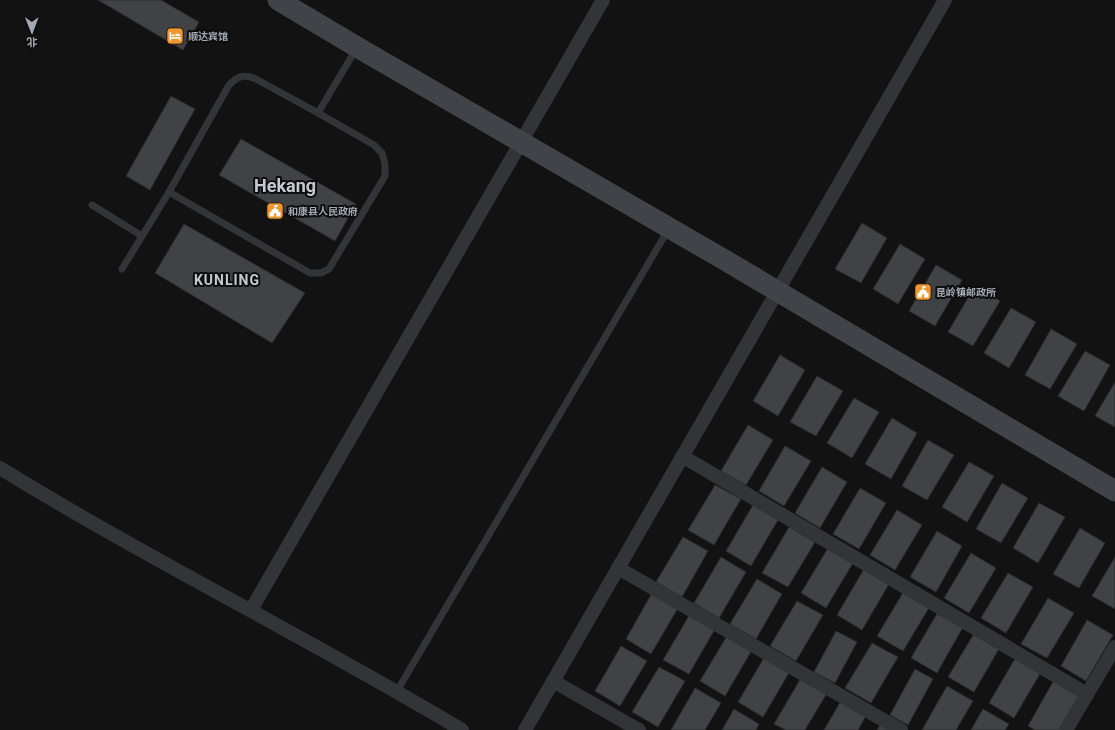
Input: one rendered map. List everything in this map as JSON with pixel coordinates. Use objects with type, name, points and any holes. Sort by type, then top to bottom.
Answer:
[{"type":"main road","points":[[278,0],[777,291],[1115,491]]},
{"type":"street","points":[[251,610],[603,0]]},
{"type":"street","points":[[525,730],[945,0]]},
{"type":"street","points":[[682,456],[1087,694]]},
{"type":"street","points":[[0,468],[61,506],[397,691],[462,730]]},
{"type":"street","points":[[618,568],[901,730]]},
{"type":"street","points":[[1066,730],[1115,647]]},
{"type":"street","points":[[553,681],[639,730]]},
{"type":"lane","points":[[318,113],[357,47]]},
{"type":"lane","points":[[122,269],[169,192],[229,85],[236,77],[248,76],[256,79],[374,145],[382,153],[385,164],[385,176],[330,269],[321,273],[310,273],[169,192]]},
{"type":"lane","points":[[92,205],[142,236]]},
{"type":"lane","points":[[397,691],[669,228]]},
{"type":"building","name":"顺达宾馆","points":[[98,0],[161,0],[199,22],[183,50]]},
{"type":"building","points":[[171,96],[195,109],[150,190],[126,176]]},
{"type":"building","points":[[241,139],[356,204],[335,241],[219,175]]},
{"type":"building","points":[[862,223],[887,238],[861,283],[835,269]]},
{"type":"building","points":[[184,224],[305,293],[272,343],[155,273]]},
{"type":"building","points":[[900,244],[925,259],[898,304],[873,289]]},
{"type":"building","points":[[936,265],[962,280],[935,326],[909,311]]},
{"type":"building","points":[[975,286],[1000,301],[973,346],[948,332]]},
{"type":"building","points":[[1011,308],[1036,322],[1009,368],[984,353]]},
{"type":"building","points":[[1051,329],[1077,344],[1050,389],[1025,375]]},
{"type":"building","points":[[1085,351],[1110,365],[1084,411],[1058,396]]},
{"type":"building","points":[[780,355],[805,370],[778,416],[753,401]]},
{"type":"building","points":[[817,376],[843,391],[816,436],[790,422]]},
{"type":"building","points":[[1115,382],[1115,427],[1095,416]]},
{"type":"building","points":[[854,398],[879,412],[852,458],[827,443]]},
{"type":"building","points":[[892,418],[917,433],[891,479],[865,464]]},
{"type":"building","points":[[748,425],[773,440],[746,485],[721,471]]},
{"type":"building","points":[[928,440],[954,455],[927,500],[902,486]]},
{"type":"building","points":[[785,446],[811,461],[784,506],[759,491]]},
{"type":"building","points":[[969,462],[994,476],[967,522],[942,507]]},
{"type":"building","points":[[822,467],[847,482],[820,528],[795,513]]},
{"type":"building","points":[[1002,483],[1028,498],[1001,543],[976,529]]},
{"type":"building","points":[[715,485],[741,499],[714,545],[688,530]]},
{"type":"building","points":[[860,488],[886,503],[859,549],[833,534]]},
{"type":"building","points":[[1039,503],[1065,517],[1038,563],[1013,548]]},
{"type":"building","points":[[753,505],[778,520],[751,566],[726,551]]},
{"type":"building","points":[[897,510],[922,525],[895,570],[870,555]]},
{"type":"building","points":[[789,527],[815,542],[788,587],[762,573]]},
{"type":"building","points":[[1080,528],[1105,543],[1079,588],[1053,574]]},
{"type":"building","points":[[937,531],[962,546],[936,592],[910,577]]},
{"type":"building","points":[[683,537],[708,551],[682,597],[656,582]]},
{"type":"building","points":[[828,548],[853,563],[826,608],[801,593]]},
{"type":"building","points":[[971,553],[996,568],[969,613],[944,598]]},
{"type":"building","points":[[721,557],[746,572],[719,618],[694,603]]},
{"type":"building","points":[[1115,557],[1115,609],[1092,596]]},
{"type":"building","points":[[864,569],[889,584],[862,630],[837,615]]},
{"type":"building","points":[[1008,573],[1033,587],[1006,633],[981,618]]},
{"type":"building","points":[[757,579],[782,594],[756,639],[730,624]]},
{"type":"building","points":[[904,591],[930,606],[903,651],[877,636]]},
{"type":"building","points":[[652,593],[678,608],[651,654],[626,639]]},
{"type":"building","points":[[1048,598],[1074,613],[1047,658],[1021,644]]},
{"type":"building","points":[[797,601],[823,615],[796,661],[770,646]]},
{"type":"building","points":[[938,612],[963,627],[937,673],[911,658]]},
{"type":"building","points":[[690,614],[715,629],[689,674],[663,660]]},
{"type":"building","points":[[1087,620],[1113,635],[1086,681],[1061,666]]},
{"type":"building","points":[[836,631],[857,642],[835,683],[814,672]]},
{"type":"building","points":[[975,632],[1000,647],[974,692],[948,677]]},
{"type":"building","points":[[727,636],[752,650],[725,696],[700,681]]},
{"type":"building","points":[[872,643],[898,657],[871,703],[845,688]]},
{"type":"building","points":[[621,646],[647,661],[620,706],[595,691]]},
{"type":"building","points":[[765,656],[790,671],[763,717],[738,702]]},
{"type":"building","points":[[1016,657],[1041,672],[1014,718],[989,703]]},
{"type":"building","points":[[659,667],[685,681],[658,727],[632,712]]},
{"type":"building","points":[[915,669],[933,679],[908,725],[890,715]]},
{"type":"building","points":[[801,678],[827,693],[805,730],[786,730],[774,724]]},
{"type":"building","points":[[1054,680],[1080,695],[1059,730],[1035,730],[1028,726]]},
{"type":"building","points":[[947,686],[973,701],[956,730],[922,730]]},
{"type":"building","points":[[695,688],[721,703],[705,730],[671,730]]},
{"type":"building","points":[[842,699],[867,714],[858,730],[824,730]]},
{"type":"building","points":[[734,709],[759,724],[756,730],[722,730]]},
{"type":"building","points":[[983,709],[1009,724],[1005,730],[971,730]]},
{"type":"building","points":[[880,725],[890,730],[877,730]]},
{"type":"place","name":"顺达宾馆","points":[[175,36]]},
{"type":"place","name":"和康县人民政府","points":[[275,211]]},
{"type":"place","name":"昆岭镇邮政所","points":[[923,292]]},
{"type":"district","name":"Hekang","points":[[285,185]]},
{"type":"district","name":"KUNLING","points":[[227,280]]}]
